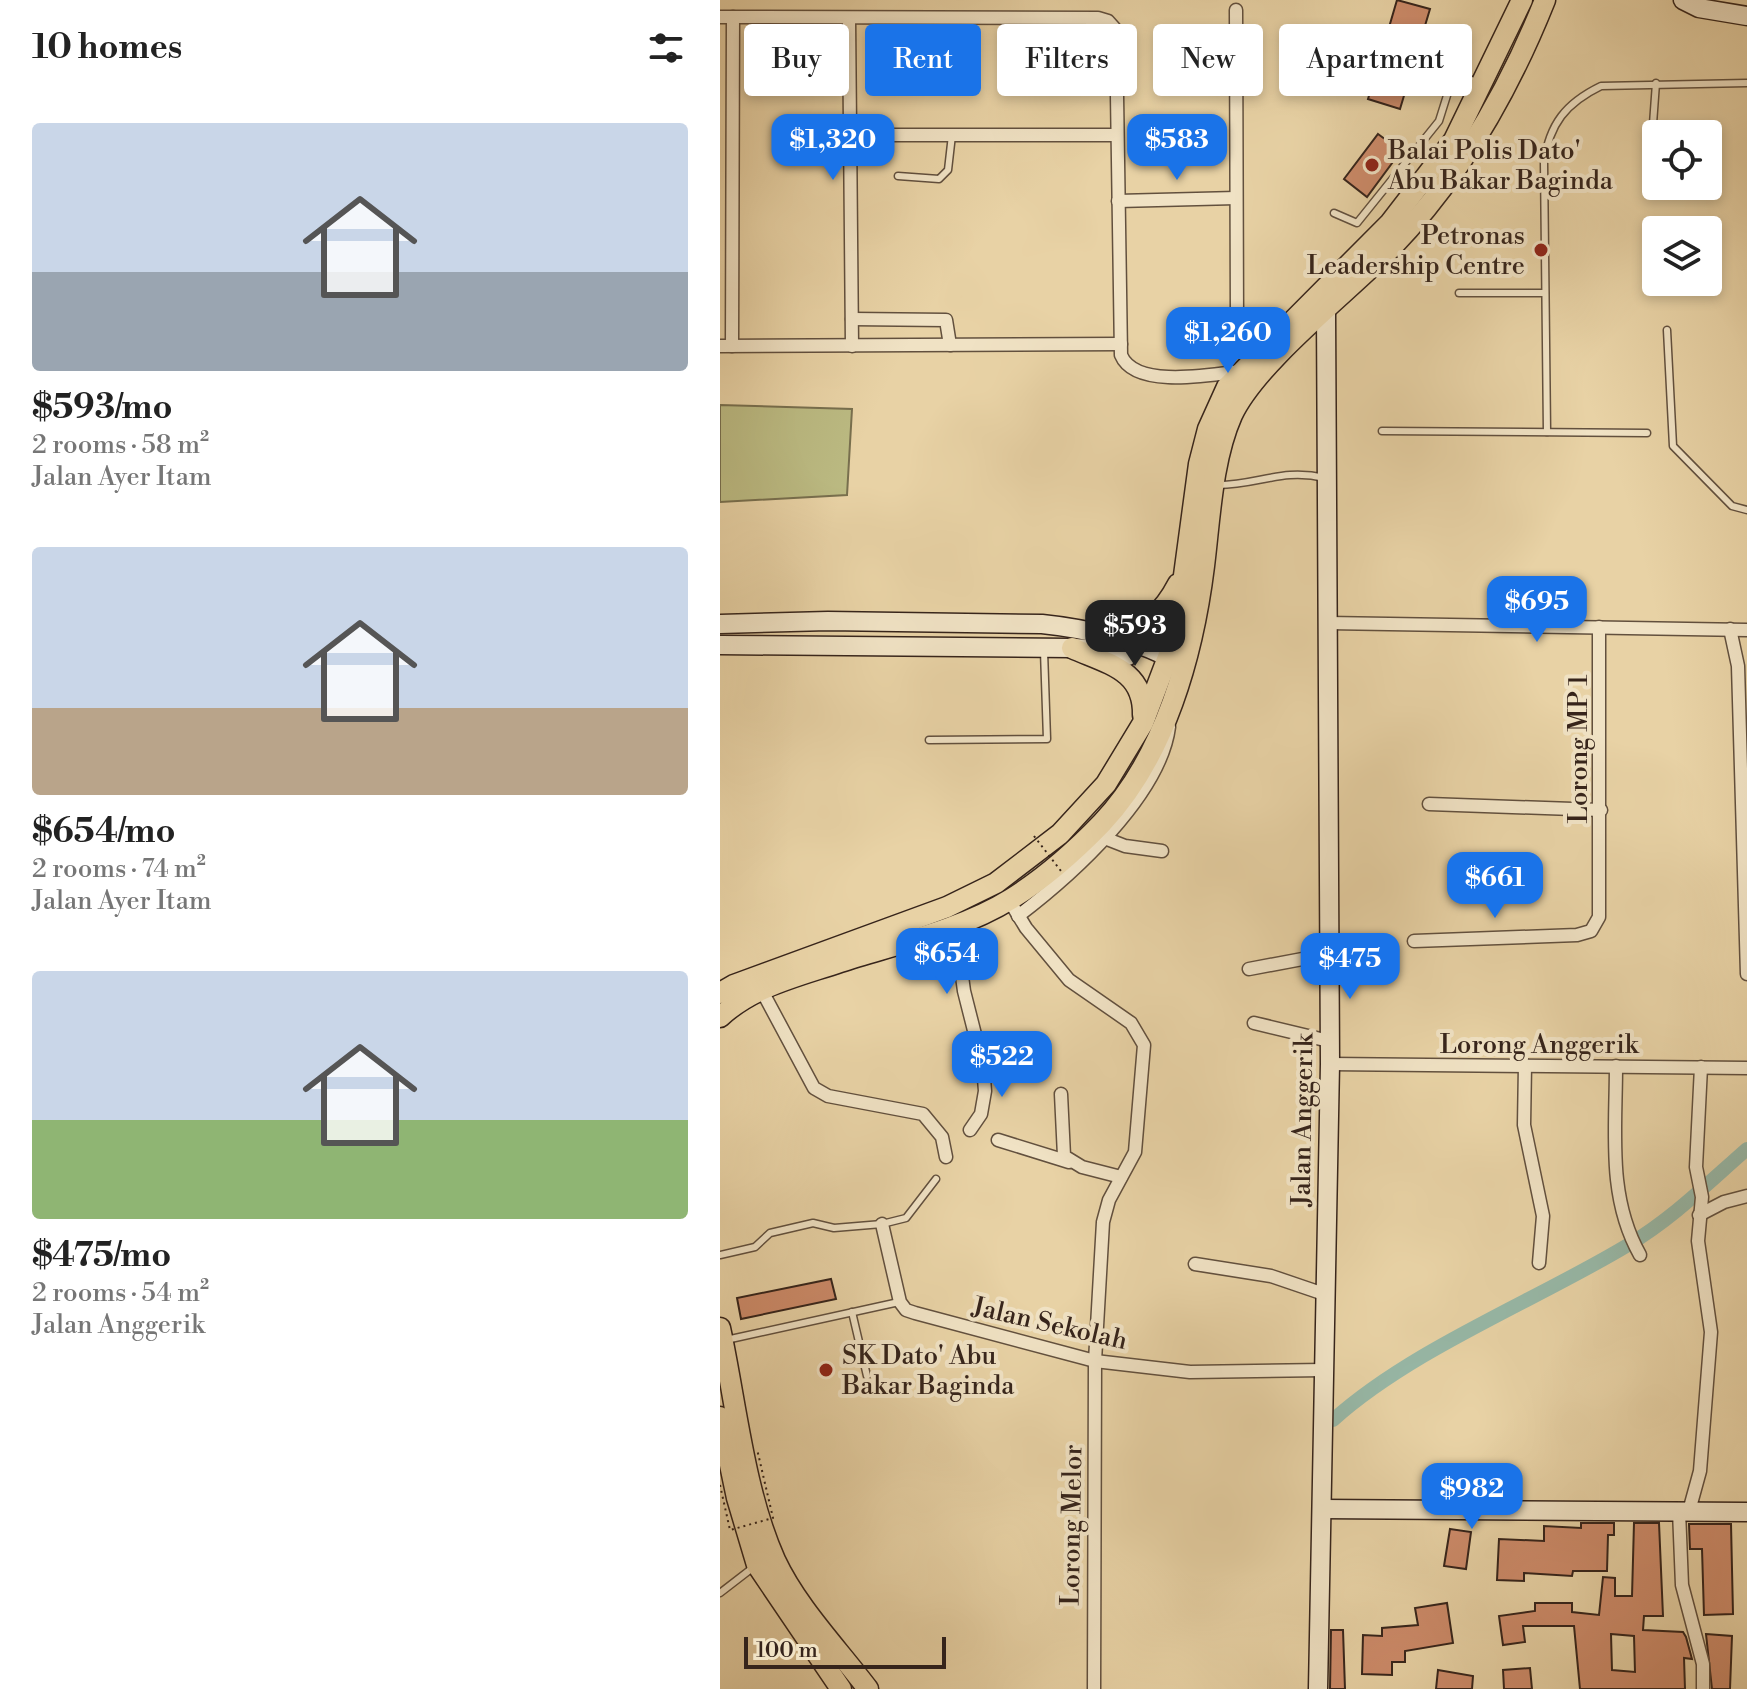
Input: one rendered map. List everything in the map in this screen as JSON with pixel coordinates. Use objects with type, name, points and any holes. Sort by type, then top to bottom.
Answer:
[{"type":"main road","points":[[720,1017],[761,989],[1014,908],[1103,822],[1138,774],[1172,700],[1171,664],[1199,464],[1218,405],[1241,371],[1390,223],[1454,140],[1522,0]]},
{"type":"main road","points":[[720,993],[734,985],[947,907],[996,883],[1051,842],[1106,784],[1196,624],[1215,485],[1226,435],[1245,394],[1394,245],[1470,151],[1525,50],[1545,0]]},
{"type":"main road","points":[[1114,639],[1135,632],[1166,607],[1185,571]]},
{"type":"main road","points":[[1072,648],[1136,680],[1143,697],[1143,723]]},
{"type":"main road","points":[[721,1334],[755,1497],[776,1562],[812,1617],[870,1689]]},
{"type":"main road","points":[[720,1417],[737,1498],[757,1565],[841,1689]]},
{"type":"street","points":[[1683,0],[1699,8],[1747,16]]},
{"type":"street","points":[[1236,10],[1237,324]]},
{"type":"street","points":[[1121,344],[726,346],[726,17],[1098,18],[1108,21],[1116,30],[1121,344],[1124,363],[1137,373],[1196,376],[1241,371]]},
{"type":"street","points":[[849,18],[852,346]]},
{"type":"street","points":[[850,135],[1117,135]]},
{"type":"street","points":[[1118,201],[1236,198]]},
{"type":"street","name":"Jalan Anggerik","points":[[1318,1689],[1330,1064],[1326,313]]},
{"type":"street","points":[[852,319],[946,320],[950,345]]},
{"type":"street","points":[[1196,376],[1214,385],[1218,405]]},
{"type":"street","points":[[720,624],[828,621],[1042,624],[1073,627],[1114,639],[1171,664]]},
{"type":"street","points":[[828,621],[829,644]]},
{"type":"street","points":[[1328,623],[1747,630]]},
{"type":"street","name":"Lorong MP 1","points":[[1414,941],[1577,935],[1591,931],[1599,917],[1599,627]]},
{"type":"street","points":[[1730,629],[1738,666],[1747,974]]},
{"type":"street","points":[[720,645],[1072,648],[1110,650],[1171,664]]},
{"type":"street","points":[[1014,908],[1107,839],[1165,751],[1172,700]]},
{"type":"street","points":[[1429,804],[1601,810]]},
{"type":"street","points":[[1107,839],[1125,846],[1162,851]]},
{"type":"street","name":"Lorong Melor","points":[[1014,908],[1069,980],[1131,1023],[1140,1033],[1144,1045],[1135,1152],[1103,1222],[1095,1361],[1094,1689]]},
{"type":"street","points":[[955,925],[964,991],[983,1066],[985,1091],[981,1114],[970,1130]]},
{"type":"street","points":[[1249,969],[1329,954]]},
{"type":"street","points":[[761,989],[814,1088],[828,1096],[923,1114],[942,1137],[946,1157]]},
{"type":"street","points":[[1254,1023],[1329,1041]]},
{"type":"street","name":"Lorong Anggerik","points":[[1330,1064],[1747,1068]]},
{"type":"street","points":[[1525,1065],[1524,1125],[1543,1216],[1539,1263]]},
{"type":"street","points":[[1616,1066],[1616,1186],[1619,1210],[1636,1247]]},
{"type":"street","points":[[1701,1067],[1698,1179],[1702,1197],[1698,1241],[1711,1332],[1700,1471],[1684,1511],[1682,1585],[1703,1664],[1703,1689]]},
{"type":"street","points":[[1061,1094],[1062,1149],[1072,1163]]},
{"type":"street","points":[[998,1140],[1121,1177]]},
{"type":"street","points":[[1699,1215],[1724,1202],[1747,1196]]},
{"type":"street","points":[[882,1224],[900,1302]]},
{"type":"street","points":[[1195,1264],[1271,1276],[1324,1294]]},
{"type":"street","name":"Jalan Sekolah","points":[[900,1302],[906,1310],[915,1313],[1095,1361],[1190,1372],[1324,1370]]},
{"type":"street","points":[[1322,1509],[1747,1512]]},
{"type":"lane","points":[[1334,213],[1357,223],[1439,121],[1455,70],[1481,86]]},
{"type":"lane","points":[[1653,120],[1656,83]]},
{"type":"lane","points":[[1547,432],[1544,163],[1547,142],[1555,121],[1581,96],[1601,86],[1747,83]]},
{"type":"lane","points":[[898,176],[939,179],[948,170],[952,135]]},
{"type":"lane","points":[[1459,293],[1545,293]]},
{"type":"lane","points":[[1667,330],[1673,446],[1732,506],[1747,510]]},
{"type":"lane","points":[[1382,431],[1647,433]]},
{"type":"lane","points":[[1215,485],[1238,485],[1288,473],[1326,478]]},
{"type":"lane","points":[[929,740],[1047,739],[1044,648]]},
{"type":"lane","points":[[720,1255],[755,1247],[770,1233],[813,1223],[834,1228],[882,1224],[906,1218],[936,1179]]},
{"type":"lane","points":[[721,1334],[900,1302]]},
{"type":"lane","points":[[852,1312],[867,1376]]},
{"type":"lane","points":[[720,1593],[757,1565]]},
{"type":"path","points":[[1034,836],[1061,871]]},
{"type":"path","points":[[720,1485],[730,1530],[773,1518],[757,1449]]},
{"type":"shaded area","points":[[720,405],[852,409],[847,495],[720,502]]},
{"type":"building","points":[[1397,0],[1430,9],[1426,24],[1390,24]]},
{"type":"building","points":[[1369,96],[1404,96],[1400,109],[1368,99]]},
{"type":"building","name":"Balai Polis Dato' Abu Bakar Baginda","points":[[1378,134],[1401,151],[1367,197],[1344,179]]},
{"type":"building","points":[[831,1279],[836,1299],[741,1319],[737,1298]]},
{"type":"building","points":[[1581,1523],[1614,1523],[1614,1535],[1608,1535],[1607,1571],[1573,1571],[1572,1576],[1524,1573],[1524,1581],[1497,1580],[1499,1539],[1544,1541],[1544,1526],[1581,1528]]},
{"type":"building","points":[[1634,1523],[1659,1523],[1663,1616],[1644,1616],[1643,1630],[1683,1632],[1692,1659],[1684,1658],[1685,1689],[1580,1689],[1574,1626],[1523,1626],[1525,1642],[1503,1645],[1499,1616],[1535,1611],[1535,1603],[1572,1603],[1572,1612],[1599,1615],[1603,1577],[1615,1578],[1615,1596],[1632,1596]],"holes":[[[1611,1634],[1634,1636],[1635,1672],[1612,1670]]]},
{"type":"building","points":[[1689,1524],[1731,1524],[1733,1614],[1704,1615],[1702,1549],[1690,1549]]},
{"type":"building","points":[[1450,1529],[1471,1532],[1466,1569],[1444,1566]]},
{"type":"building","points":[[1447,1603],[1453,1643],[1405,1651],[1405,1662],[1392,1662],[1392,1675],[1362,1674],[1363,1635],[1382,1636],[1382,1628],[1418,1625],[1415,1608]]},
{"type":"building","points":[[1331,1630],[1343,1630],[1345,1689],[1330,1689]]},
{"type":"building","points":[[1706,1634],[1732,1636],[1730,1689],[1712,1689]]},
{"type":"building","points":[[1530,1668],[1532,1689],[1504,1689],[1503,1670]]},
{"type":"building","points":[[1438,1670],[1473,1676],[1472,1689],[1436,1689]]},
{"type":"waterway","points":[[1333,1420],[1365,1394],[1437,1348],[1644,1235],[1747,1149]]},
{"type":"place","name":"Balai Polis Dato' Abu Bakar Baginda","points":[[1372,165]]},
{"type":"place","name":"Petronas Leadership Centre","points":[[1541,250]]},
{"type":"place","name":"SK Dato' Abu Bakar Baginda","points":[[826,1370]]}]
